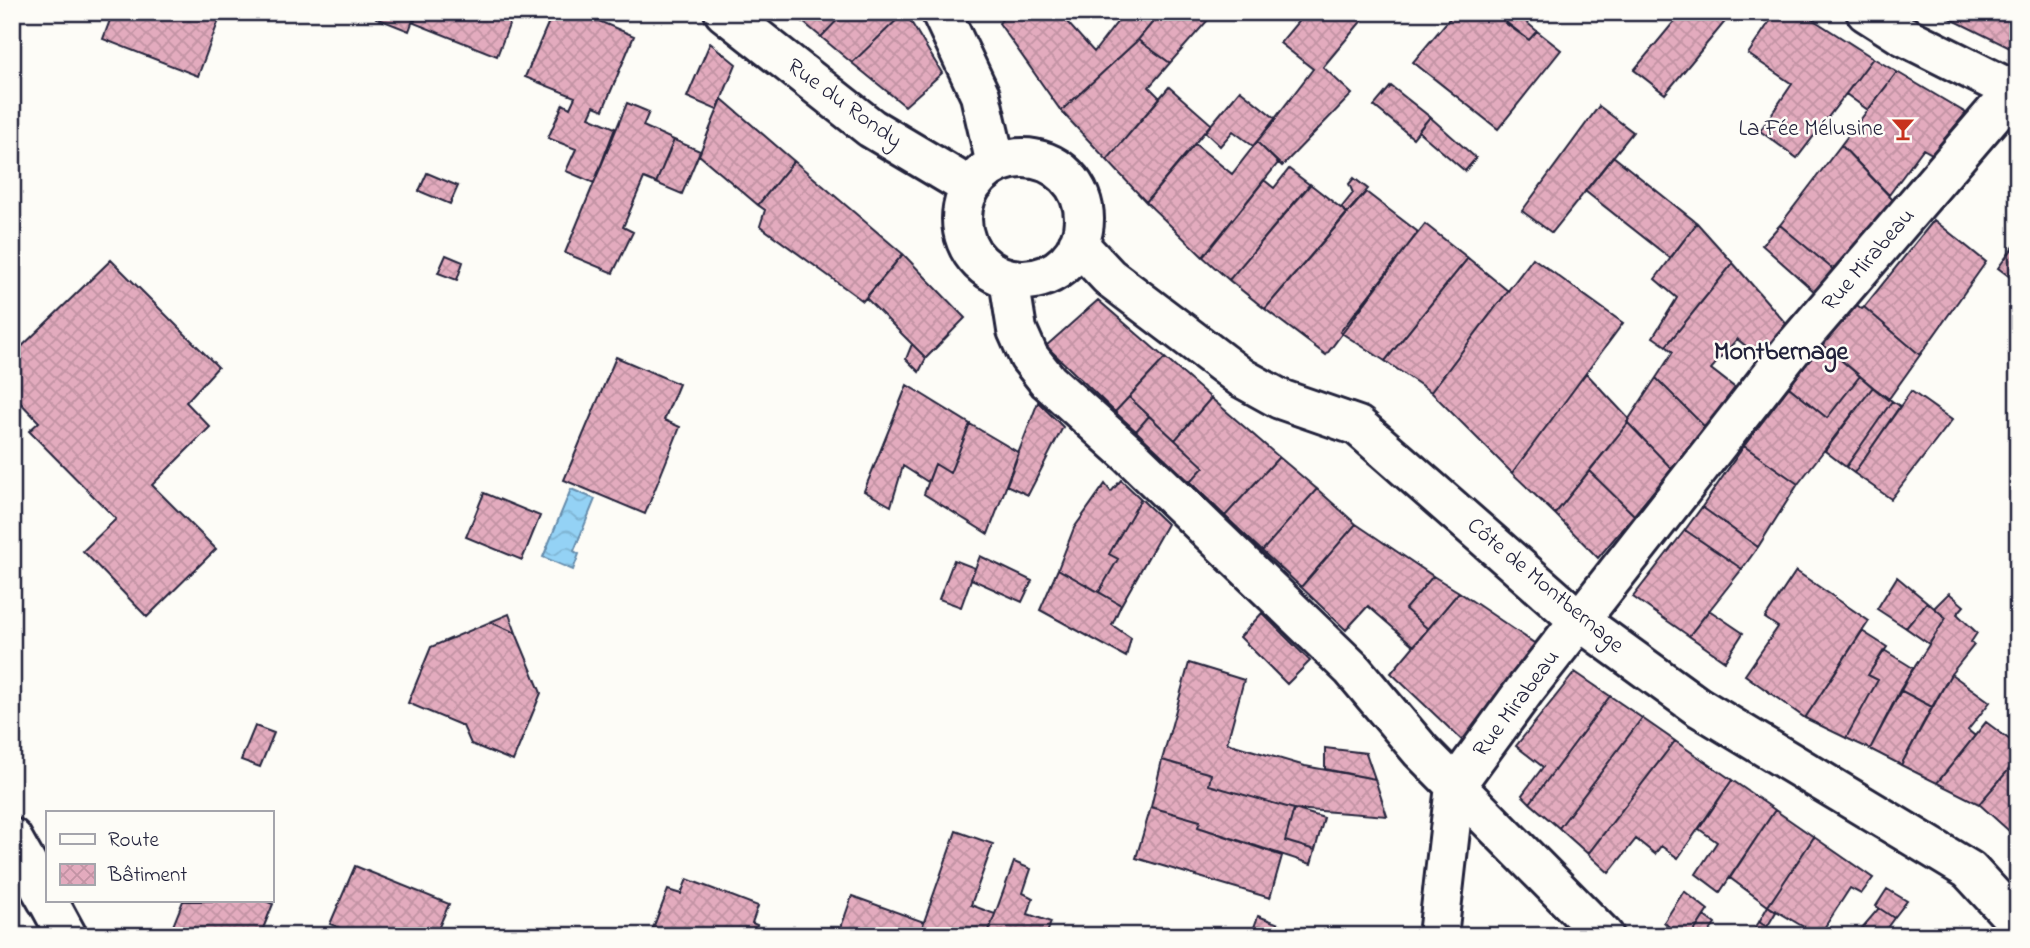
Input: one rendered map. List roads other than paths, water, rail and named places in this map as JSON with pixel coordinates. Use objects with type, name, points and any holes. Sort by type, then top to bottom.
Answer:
[{"type":"street","name":"Rue du Rondy","points":[[724,12],[871,128],[983,176]]},
{"type":"street","points":[[941,12],[980,95],[983,176]]},
{"type":"street","points":[[1866,12],[1902,35],[2017,93]]},
{"type":"street","name":"Rue Mirabeau","points":[[1455,786],[1525,690],[1792,349],[1995,112],[2017,93]]},
{"type":"street","points":[[1014,158],[1033,158],[1050,164],[1065,175],[1077,190],[1083,208],[1084,226],[1078,244],[1063,264],[1042,277],[1026,281],[1009,279],[991,271],[977,259],[967,243],[961,224],[963,205],[983,176],[1014,158]]},
{"type":"street","name":"Côte de Montbernage","points":[[1078,244],[1109,277],[1242,378],[1280,399],[1358,426],[1580,621],[1697,706],[1969,870],[2018,923]]},
{"type":"street","points":[[1009,279],[1017,330],[1029,358],[1048,381],[1352,669],[1455,786],[1604,936]]},
{"type":"street","points":[[1438,936],[1455,786]]},
{"type":"street","points":[[12,838],[46,898]]},
{"type":"street","points":[[48,902],[67,936]]},
{"type":"water","points":[[571,489],[595,499],[574,551],[579,554],[573,570],[543,557]]},
{"type":"place","name":"La Fée Mélusine","points":[[1903,129]]},
{"type":"district","name":"Montbernage","points":[[1781,353]]}]
